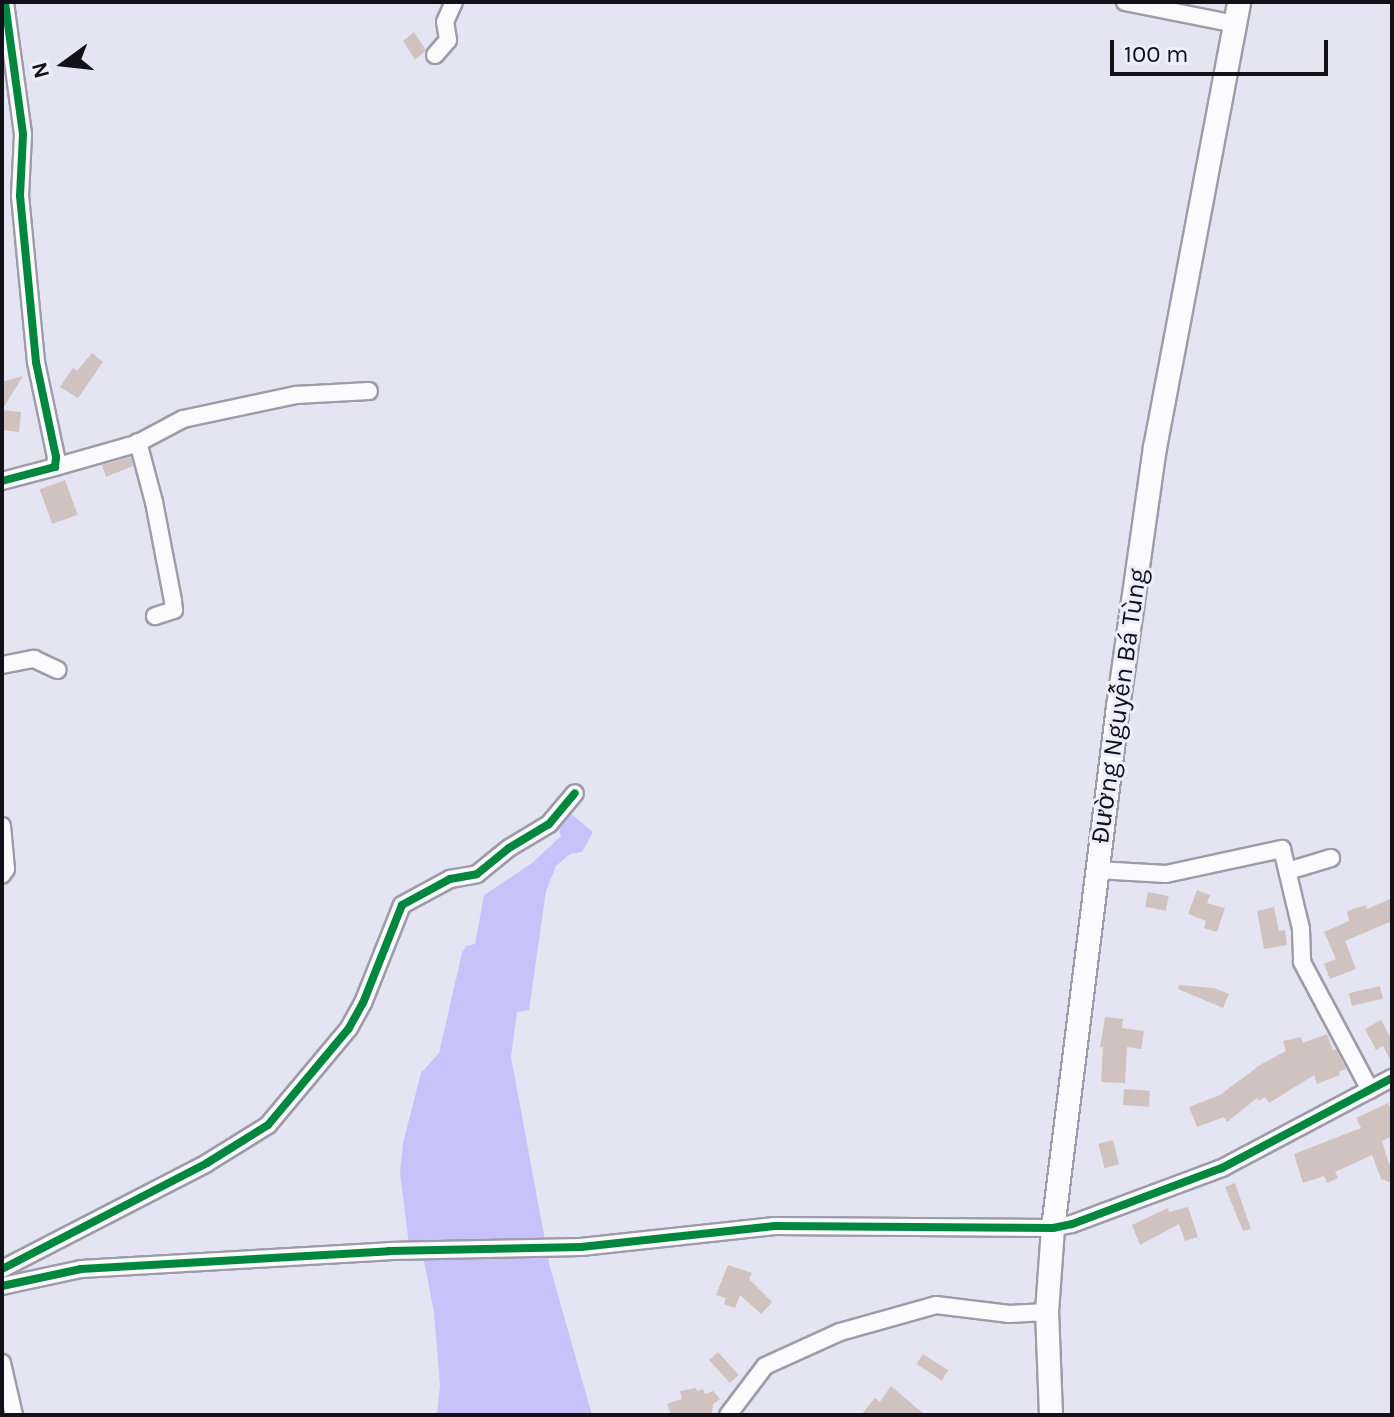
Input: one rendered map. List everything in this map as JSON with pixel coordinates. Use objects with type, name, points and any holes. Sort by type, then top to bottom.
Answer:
[{"type":"main road","name":"Đường Nguyễn Bá Tùng","points":[[1051,1415],[1047,1312],[1053,1228],[1102,834],[1155,448],[1237,13]]},
{"type":"street","points":[[5,2],[23,134],[22,232],[36,362],[56,457],[55,467]]},
{"type":"street","points":[[435,55],[448,40],[445,22],[454,2]]},
{"type":"street","points":[[1125,2],[1237,13]]},
{"type":"street","points":[[2,481],[138,442],[183,419],[296,395],[369,391]]},
{"type":"street","points":[[138,442],[154,502],[174,610],[155,616]]},
{"type":"street","points":[[2,665],[34,659],[58,670]]},
{"type":"street","points":[[2,1269],[207,1163],[272,1121],[349,1028],[363,1003],[402,905],[450,879],[477,874],[509,848],[549,824],[575,793]]},
{"type":"street","points":[[2,826],[6,869],[2,875]]},
{"type":"street","points":[[1098,865],[1166,874],[1282,849],[1301,929],[1302,962],[1370,1090]]},
{"type":"street","points":[[1288,871],[1331,858]]},
{"type":"street","points":[[2,1286],[81,1269],[389,1251],[581,1247],[775,1226],[1053,1228],[1072,1224],[1222,1168],[1392,1078]]},
{"type":"street","points":[[728,1415],[765,1366],[840,1332],[936,1305],[1009,1314],[1047,1312]]},
{"type":"street","points":[[2,1363],[14,1415]]},
{"type":"shaded area","points":[[570,813],[593,832],[582,852],[570,854],[556,866],[546,891],[529,1010],[517,1012],[511,1057],[550,1267],[592,1415],[437,1415],[440,1385],[434,1312],[424,1261],[409,1245],[400,1173],[403,1143],[421,1073],[439,1053],[462,953],[466,946],[475,944],[484,895],[532,863],[561,836],[558,826]]},
{"type":"building","points":[[414,32],[426,50],[415,60],[403,41]]},
{"type":"building","points":[[92,353],[103,362],[78,398],[60,387],[73,368],[77,371]]},
{"type":"building","points":[[23,376],[2,410],[2,382]]},
{"type":"building","points":[[2,410],[21,412],[19,432],[2,430]]},
{"type":"building","points":[[131,457],[133,466],[106,477],[102,465]]},
{"type":"building","points":[[65,480],[78,515],[52,524],[40,489]]},
{"type":"building","points":[[1197,890],[1210,895],[1207,903],[1225,908],[1217,932],[1204,928],[1206,921],[1188,914]]},
{"type":"building","points":[[1148,892],[1169,896],[1166,911],[1145,907]]},
{"type":"building","points":[[1392,898],[1392,921],[1345,941],[1356,969],[1330,979],[1324,964],[1336,959],[1324,932],[1349,921],[1347,911],[1366,905],[1367,909]]},
{"type":"building","points":[[1274,907],[1279,931],[1285,930],[1287,945],[1264,949],[1257,911]]},
{"type":"building","points":[[1179,985],[1214,988],[1229,994],[1223,1008],[1178,989]]},
{"type":"building","points":[[1380,986],[1383,999],[1352,1006],[1349,993]]},
{"type":"building","points":[[1105,1017],[1123,1019],[1122,1028],[1144,1031],[1141,1049],[1127,1047],[1125,1083],[1101,1082],[1103,1047],[1100,1047]]},
{"type":"building","points":[[1381,1020],[1392,1040],[1392,1063],[1383,1046],[1376,1050],[1365,1029]]},
{"type":"building","points":[[1327,1034],[1346,1069],[1339,1072],[1340,1075],[1317,1084],[1314,1075],[1269,1103],[1265,1097],[1259,1101],[1257,1098],[1227,1122],[1224,1117],[1197,1127],[1189,1107],[1220,1095],[1260,1065],[1286,1051],[1283,1041],[1301,1037],[1303,1043]]},
{"type":"building","points":[[1124,1089],[1150,1091],[1149,1107],[1123,1105]]},
{"type":"building","points":[[1388,1103],[1392,1112],[1392,1136],[1382,1141],[1389,1164],[1392,1163],[1392,1183],[1381,1179],[1372,1155],[1335,1172],[1338,1178],[1327,1183],[1324,1176],[1303,1183],[1294,1154],[1361,1128],[1356,1118]]},
{"type":"building","points":[[1113,1140],[1119,1164],[1104,1168],[1098,1144]]},
{"type":"building","points":[[1235,1183],[1251,1229],[1243,1231],[1225,1187]]},
{"type":"building","points":[[1188,1207],[1198,1237],[1185,1241],[1179,1224],[1140,1245],[1132,1225],[1168,1208],[1169,1212]]},
{"type":"building","points":[[728,1265],[752,1273],[749,1279],[772,1302],[761,1314],[740,1295],[735,1308],[724,1304],[726,1298],[716,1295]]},
{"type":"building","points":[[718,1352],[739,1375],[730,1383],[709,1360]]},
{"type":"building","points":[[923,1354],[948,1370],[942,1380],[916,1364]]},
{"type":"building","points":[[891,1386],[925,1415],[861,1415],[875,1398],[880,1402]]},
{"type":"building","points":[[696,1388],[697,1391],[703,1389],[705,1394],[713,1391],[720,1399],[713,1404],[712,1414],[671,1415],[667,1404],[682,1399],[680,1391]]},
{"type":"cycle path","points":[[2,481],[55,467],[56,457],[36,362],[20,196],[23,134],[5,2]]},
{"type":"cycle path","points":[[2,1269],[207,1163],[268,1125],[349,1028],[363,1003],[402,905],[450,879],[477,874],[509,848],[549,824],[575,793]]},
{"type":"cycle path","points":[[2,1286],[81,1269],[389,1251],[581,1247],[775,1226],[1053,1228],[1072,1224],[1222,1168],[1392,1078]]}]
